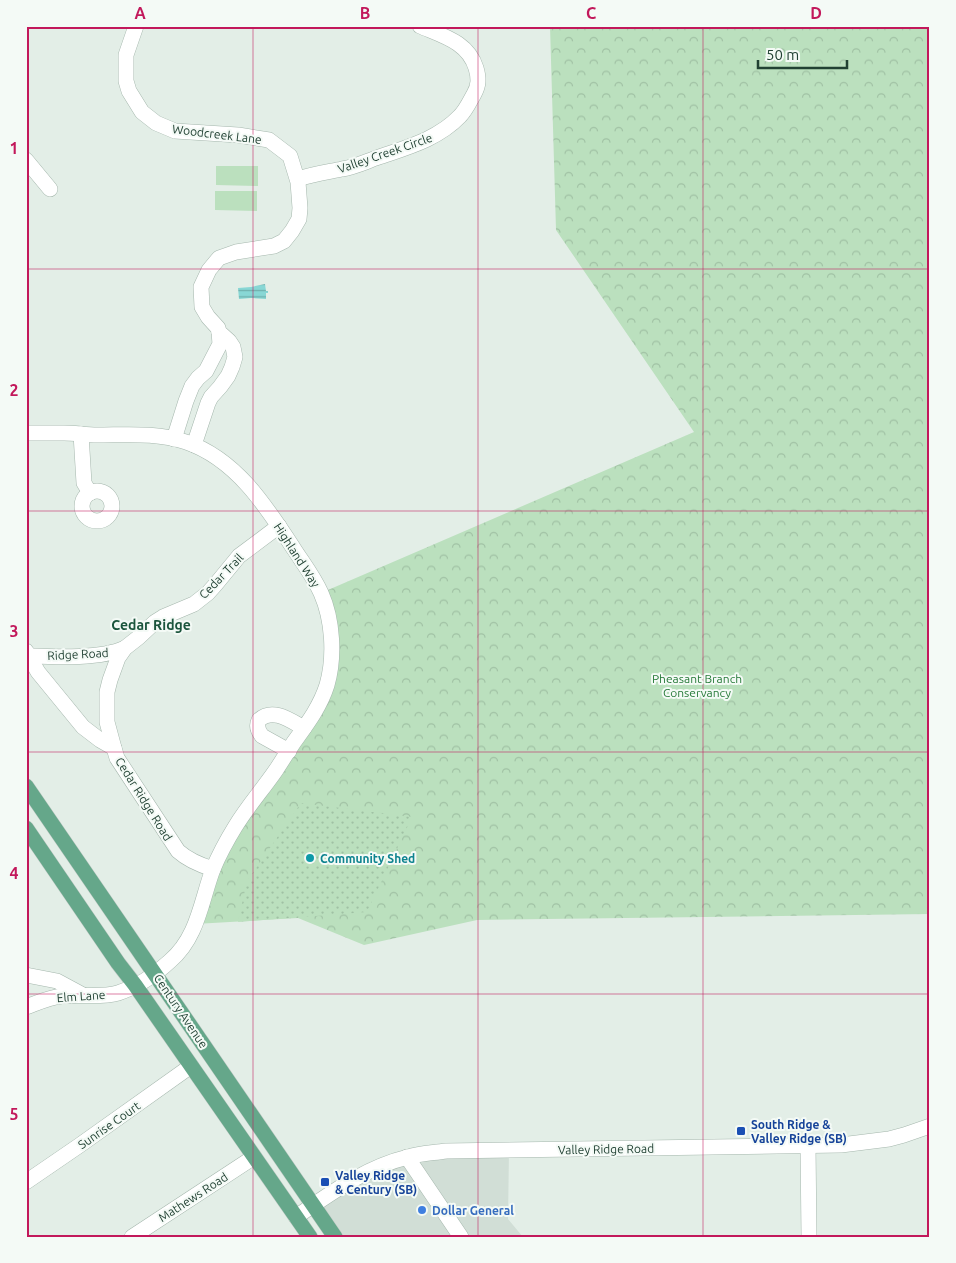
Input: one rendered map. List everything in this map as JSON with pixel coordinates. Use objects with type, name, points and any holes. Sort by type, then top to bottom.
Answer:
[{"type":"main road","name":"Century Avenue","points":[[26,786],[335,1237]]},
{"type":"main road","name":"Century Avenue","points":[[26,828],[310,1237]]},
{"type":"street","name":"Woodcreek Lane","points":[[136,26],[126,55],[126,81],[129,92],[147,117],[175,131],[238,134],[269,140],[290,156],[298,179],[299,219],[284,240],[274,246],[236,252],[219,258],[209,270],[201,287],[202,307],[219,332],[233,347],[234,357],[228,376],[208,403],[194,445]]},
{"type":"street","name":"Valley Creek Circle","points":[[298,179],[345,169],[429,139],[446,129],[461,115],[477,89],[479,76],[472,59],[462,46],[420,26]]},
{"type":"street","points":[[26,160],[50,188]]},
{"type":"street","points":[[174,439],[192,386],[206,371],[220,344],[219,332]]},
{"type":"street","name":"Highland Way","points":[[26,433],[155,435],[174,439],[206,450],[235,471],[279,526],[321,592],[330,626],[332,641],[331,663],[328,683],[319,704],[289,751],[234,828],[213,870],[199,915],[188,940],[170,962],[135,985]]},
{"type":"street","points":[[81,434],[84,483],[90,493]]},
{"type":"street","name":"Cedar Trail","points":[[114,748],[107,722],[107,692],[118,658],[125,648],[155,622],[194,604],[208,593],[239,556],[279,526]]},
{"type":"street","name":"Ridge Road","points":[[28,654],[60,657],[104,654],[117,652],[125,648]]},
{"type":"street","name":"Cedar Ridge Road","points":[[28,654],[38,672],[83,727],[114,748],[117,758],[178,851],[195,863],[213,870]]},
{"type":"street","points":[[289,751],[262,736],[258,730],[259,720],[266,715],[276,714],[304,728]]},
{"type":"street","points":[[26,975],[58,981],[84,995]]},
{"type":"street","name":"Elm Lane","points":[[26,1008],[56,997],[117,993],[135,985]]},
{"type":"street","name":"Sunrise Court","points":[[26,1182],[191,1066]]},
{"type":"street","name":"Valley Ridge Road","points":[[296,1218],[346,1183],[367,1171],[407,1156],[446,1151],[841,1145],[881,1140],[904,1135],[930,1126]]},
{"type":"street","points":[[808,1145],[810,1237]]},
{"type":"street","points":[[407,1156],[461,1237]]},
{"type":"street","name":"Mathews Road","points":[[132,1237],[254,1157]]},
{"type":"shaded area","points":[[509,1151],[508,1219],[523,1237],[335,1237],[313,1205],[386,1163]]},
{"type":"green space","name":"Pheasant Branch Conservancy","points":[[550,26],[930,26],[930,914],[477,920],[364,945],[298,918],[195,924],[213,869],[327,683],[321,593],[694,432],[556,230]]},
{"type":"green space","points":[[216,166],[258,166],[258,186],[216,185]]},
{"type":"green space","points":[[215,191],[257,191],[257,211],[215,210]]},
{"type":"green space","points":[[301,803],[412,817],[367,912],[238,922],[247,881]]},
{"type":"water","points":[[265,284],[266,291],[268,291],[266,299],[239,299],[238,288]]},
{"type":"place","name":"Community Shed","points":[[310,858]]},
{"type":"place","name":"South Ridge & Valley Ridge (SB)","points":[[741,1131]]},
{"type":"place","name":"Valley Ridge & Century (SB)","points":[[325,1182]]},
{"type":"place","name":"Dollar General","points":[[422,1210]]},
{"type":"district","name":"Cedar Ridge","points":[[151,625]]}]
